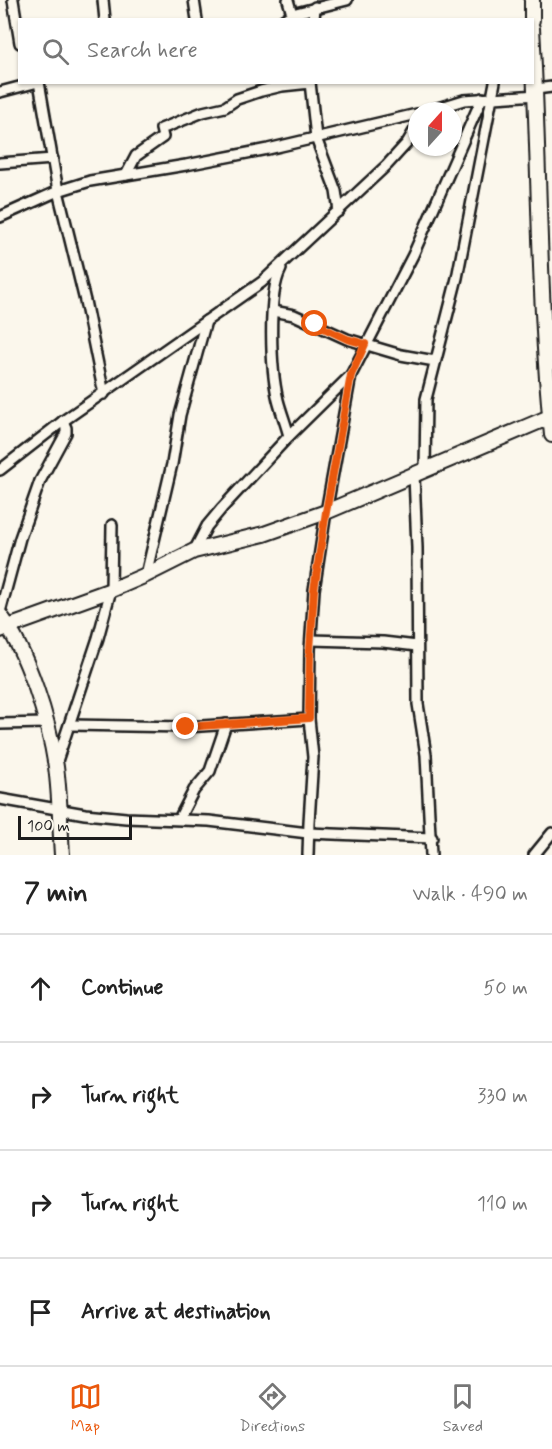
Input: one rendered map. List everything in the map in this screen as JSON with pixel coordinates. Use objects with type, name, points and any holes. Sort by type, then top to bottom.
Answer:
[{"type":"street","points":[[13,0],[18,31]]},
{"type":"street","points":[[102,0],[105,18]]},
{"type":"street","points":[[194,0],[198,18]]},
{"type":"street","points":[[288,0],[292,14]]},
{"type":"street","points":[[286,18],[315,7],[347,0]]},
{"type":"street","points":[[532,0],[532,18]]},
{"type":"street","points":[[314,18],[315,7]]},
{"type":"street","points":[[534,56],[541,283],[552,435]]},
{"type":"street","points":[[0,92],[25,84]]},
{"type":"street","points":[[39,84],[58,191],[85,301],[104,393]]},
{"type":"street","points":[[126,175],[136,156],[163,137],[161,129],[204,112],[225,107],[237,99],[282,86],[301,84]]},
{"type":"street","points":[[310,84],[316,138],[336,191],[339,211]]},
{"type":"street","points":[[309,855],[308,833],[313,758],[309,718],[314,590],[351,375],[413,255],[494,84]]},
{"type":"street","points":[[455,102],[552,89]]},
{"type":"street","points":[[431,855],[432,838],[426,755],[418,704],[419,473],[426,399],[457,278],[487,97]]},
{"type":"street","points":[[0,217],[58,191],[90,181],[186,165],[408,116]]},
{"type":"street","points":[[0,470],[63,421],[262,282],[284,264],[408,142]]},
{"type":"street","points":[[0,163],[53,159]]},
{"type":"street","points":[[284,264],[276,279],[271,329],[276,385],[289,436]]},
{"type":"street","points":[[273,311],[298,316],[347,339],[401,355],[435,361]]},
{"type":"street","points":[[146,575],[172,464],[180,415],[206,321]]},
{"type":"street","points":[[194,551],[207,526],[289,436],[351,375]]},
{"type":"street","points":[[2,621],[111,590],[194,551],[264,534],[326,512],[551,417]]},
{"type":"street","points":[[62,855],[56,766],[46,723],[28,666],[2,621],[20,537],[40,481],[66,433],[63,421]]},
{"type":"street","points":[[56,766],[98,638],[111,590],[112,525]]},
{"type":"street","points":[[311,640],[383,642],[417,646]]},
{"type":"street","points":[[70,725],[186,727],[309,718]]},
{"type":"street","points":[[0,724],[46,723]]},
{"type":"street","points":[[179,819],[194,790],[210,771],[226,724]]},
{"type":"street","points":[[0,799],[85,814],[126,818],[179,819],[308,833],[432,838]]},
{"type":"street","points":[[534,855],[552,833]]},
{"type":"route","points":[[186,727],[309,718],[314,590],[351,375],[365,344],[347,339],[315,324]]}]
